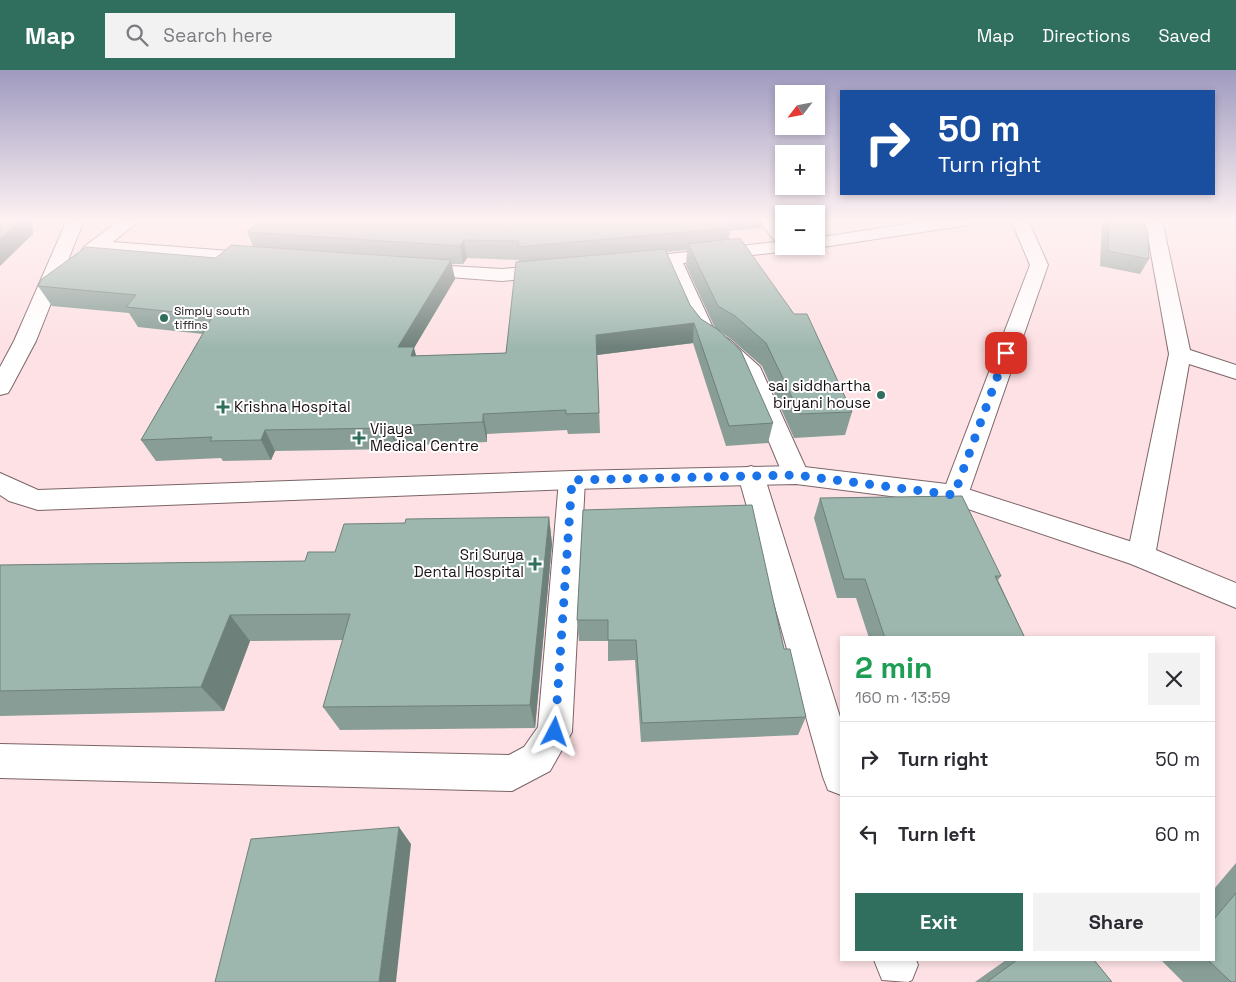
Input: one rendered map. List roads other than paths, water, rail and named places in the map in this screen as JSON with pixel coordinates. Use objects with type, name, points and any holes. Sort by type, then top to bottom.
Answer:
[{"type":"street","points":[[0,388],[25,342],[60,263]]},
{"type":"street","points":[[58,267],[66,263]]},
{"type":"street","points":[[615,265],[643,263]]},
{"type":"street","points":[[673,263],[700,324],[707,334],[723,344],[749,367],[796,475]]},
{"type":"street","points":[[954,495],[1038,263]]},
{"type":"street","points":[[1141,556],[1180,354],[1162,263]]},
{"type":"street","points":[[396,268],[502,274],[568,269]]},
{"type":"street","points":[[1180,354],[1236,372]]},
{"type":"street","points":[[752,475],[840,775]]},
{"type":"street","points":[[0,483],[18,494],[38,500],[572,480],[796,475],[954,495],[1141,556],[1236,596]]},
{"type":"street","points":[[0,762],[512,773],[537,759],[555,732],[572,480]]},
{"type":"place","name":"Simply south tiffins","points":[[164,318]]},
{"type":"place","name":"sai siddhartha biryani house","points":[[881,395]]},
{"type":"place","name":"Krishna Hospital","points":[[223,407]]},
{"type":"place","name":"Vijaya Medical Centre","points":[[359,438]]},
{"type":"place","name":"Sri Surya Dental Hospital","points":[[535,564]]}]
